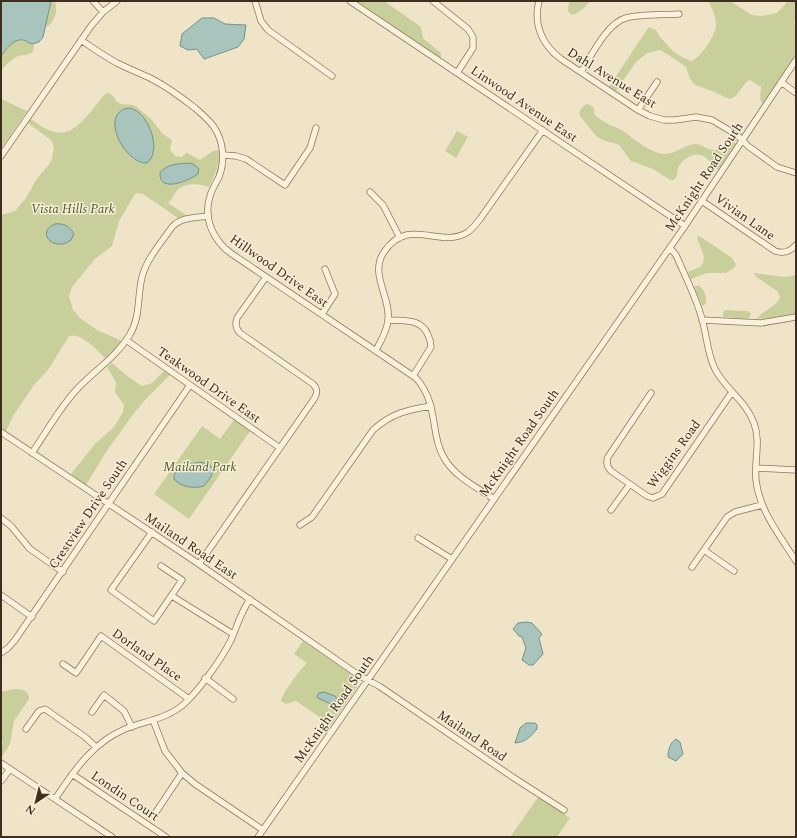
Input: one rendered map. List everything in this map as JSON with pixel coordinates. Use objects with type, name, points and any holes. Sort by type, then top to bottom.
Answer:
[{"type":"street","points":[[93,1],[103,12]]},
{"type":"street","points":[[1,156],[94,22],[103,12],[117,1]]},
{"type":"street","points":[[255,1],[261,21],[268,30],[332,76]]},
{"type":"street","name":"Linwood Avenue East","points":[[350,1],[685,226]]},
{"type":"street","points":[[433,1],[468,29],[473,37],[473,48],[457,73]]},
{"type":"street","name":"Dahl Avenue East","points":[[539,1],[537,11],[538,23],[544,41],[556,55],[581,72],[638,110],[650,116],[664,120],[696,117],[709,119],[721,124],[777,167],[796,173]]},
{"type":"street","points":[[581,72],[608,30],[619,21],[629,17],[679,14]]},
{"type":"street","name":"Hillwood Drive East","points":[[81,40],[112,60],[161,84],[186,101],[212,124],[222,144],[223,155],[221,171],[209,198],[208,216],[212,231],[218,241],[224,248],[413,376],[425,391],[431,406],[439,446],[446,461],[458,474],[494,499]]},
{"type":"street","name":"McKnight Road South","points":[[258,837],[670,248],[796,60]]},
{"type":"street","points":[[638,110],[657,82]]},
{"type":"street","points":[[781,82],[796,93]]},
{"type":"street","points":[[223,155],[236,156],[246,159],[285,185],[310,148],[316,128]]},
{"type":"street","points":[[376,350],[386,331],[388,320],[388,308],[378,267],[385,250],[393,242],[408,234],[441,237],[455,236],[468,231],[480,219],[543,130]]},
{"type":"street","points":[[370,192],[383,205],[400,238]]},
{"type":"street","name":"Vivian Lane","points":[[702,200],[774,251],[787,252],[796,246]]},
{"type":"street","points":[[32,453],[71,397],[109,360],[126,340],[132,330],[136,318],[142,278],[146,266],[172,227],[178,222],[187,218],[208,216]]},
{"type":"street","points":[[670,248],[676,255],[702,320],[713,364],[723,382],[743,403],[749,412],[757,431],[758,443],[756,468],[758,491],[762,505],[796,561]]},
{"type":"street","points":[[322,314],[335,294],[325,268]]},
{"type":"street","points":[[199,564],[314,399],[317,390],[312,383],[237,330],[237,318],[266,277]]},
{"type":"street","points":[[702,320],[761,323],[796,318]]},
{"type":"street","points":[[388,320],[419,323],[425,328],[431,343],[431,347],[413,376]]},
{"type":"street","name":"Teakwood Drive East","points":[[126,340],[280,448]]},
{"type":"street","name":"Crestview Drive South","points":[[1,653],[12,644],[32,617],[108,503],[190,385]]},
{"type":"street","name":"Wiggins Road","points":[[611,510],[630,484],[650,498],[660,496],[732,392]]},
{"type":"street","points":[[630,484],[609,469],[606,462],[651,394]]},
{"type":"street","points":[[300,525],[312,517],[373,430],[391,416],[398,413],[431,406]]},
{"type":"street","name":"Mailand Road East","points":[[1,432],[152,532],[360,676],[368,680]]},
{"type":"street","points":[[756,468],[796,470]]},
{"type":"street","points":[[692,567],[724,521],[731,514],[740,510],[762,505]]},
{"type":"street","points":[[1,518],[11,526],[30,549],[63,572]]},
{"type":"street","points":[[152,532],[111,590],[154,621],[182,580],[161,566]]},
{"type":"street","points":[[418,538],[452,559]]},
{"type":"street","points":[[704,550],[734,571]]},
{"type":"street","points":[[1,595],[32,617]]},
{"type":"street","points":[[172,596],[233,634]]},
{"type":"street","points":[[55,799],[82,760],[96,747],[116,733],[153,720],[175,710],[189,699],[223,654],[241,613],[250,599]]},
{"type":"street","name":"Dorland Place","points":[[63,664],[76,672],[101,636],[189,699]]},
{"type":"street","points":[[205,678],[232,699]]},
{"type":"street","name":"Mailand Road","points":[[368,680],[564,810]]},
{"type":"street","points":[[92,712],[104,695],[123,709],[127,714],[132,727]]},
{"type":"street","points":[[26,729],[38,711],[45,709],[96,747]]},
{"type":"street","points":[[153,720],[165,751],[182,773],[198,786],[263,830]]},
{"type":"street","points":[[1,763],[112,837]]},
{"type":"street","points":[[1,781],[10,769]]},
{"type":"street","points":[[154,814],[182,773]]},
{"type":"street","name":"Londin Court","points":[[72,774],[166,837]]},
{"type":"green space","points":[[51,1],[55,3],[56,14],[53,21],[45,27]]},
{"type":"green space","points":[[356,1],[384,1],[421,27],[423,38],[441,53],[441,59]]},
{"type":"green space","points":[[569,1],[590,1],[584,8],[574,15],[570,14],[568,11]]},
{"type":"green space","points":[[708,1],[730,1],[752,15],[762,16],[777,13],[788,1],[796,1],[796,18],[794,23],[796,28],[796,54],[763,104],[760,100],[761,87],[750,80],[744,85],[738,94],[729,99],[695,85],[690,79],[686,67],[660,50],[647,53],[636,62],[616,91],[609,87],[649,27],[656,30],[660,37],[674,52],[684,58],[691,61],[699,56],[713,35],[716,25],[715,15]]},
{"type":"green space","points":[[20,40],[34,44],[33,51],[14,58],[1,71],[1,56],[13,42]]},
{"type":"green space","name":"Vista Hills Park","points":[[108,93],[112,95],[117,102],[121,104],[133,105],[137,107],[151,119],[163,134],[172,140],[170,150],[175,156],[181,157],[187,153],[200,160],[213,151],[219,150],[217,169],[209,187],[191,184],[183,186],[176,192],[168,203],[186,215],[178,218],[143,194],[135,194],[119,221],[112,246],[95,259],[72,287],[69,296],[73,310],[80,318],[97,330],[122,341],[106,359],[84,339],[69,336],[48,370],[34,385],[13,416],[6,431],[1,428],[1,215],[15,211],[26,198],[36,180],[51,162],[54,149],[52,141],[28,123],[31,119],[42,127],[55,132],[63,133],[77,126],[105,94]],"holes":[[[131,108],[138,112],[152,133],[147,163],[141,163],[132,158],[123,145],[115,127],[115,120],[120,112]],[[188,163],[196,166],[199,170],[194,177],[180,183],[166,183],[163,170],[172,165]]]},
{"type":"green space","points":[[1,99],[27,111],[1,149]]},
{"type":"green space","points":[[586,104],[594,108],[594,114],[600,119],[623,131],[647,148],[659,153],[669,154],[694,144],[708,149],[717,150],[730,141],[736,143],[718,170],[702,155],[694,155],[681,163],[678,168],[676,178],[674,180],[670,180],[653,169],[631,161],[619,145],[605,141],[596,136],[579,115],[580,110]]},
{"type":"green space","points":[[457,131],[468,137],[456,158],[445,151]]},
{"type":"green space","points":[[699,236],[704,239],[732,258],[736,264],[734,268],[726,273],[707,273],[691,279],[688,272],[700,267],[704,260],[703,252],[697,237]]},
{"type":"green space","points":[[754,273],[784,277],[796,275],[796,314],[757,319],[762,313],[775,304],[780,297],[777,291],[755,276]]},
{"type":"green space","points":[[698,285],[703,290],[706,301],[706,304],[702,306],[694,287]]},
{"type":"green space","points":[[725,310],[747,311],[751,315],[748,319],[723,317],[723,312]]},
{"type":"green space","points":[[112,363],[142,386],[152,383],[164,371],[170,375],[134,413],[106,452],[86,485],[71,474],[95,444],[114,427],[123,412],[124,405],[115,392],[116,382],[107,367]]},
{"type":"green space","name":"Mailand Park","points":[[234,420],[250,431],[189,519],[154,494],[202,426],[220,439]]},
{"type":"green space","points":[[303,641],[354,676],[358,681],[357,687],[331,725],[296,701],[286,704],[281,701],[284,693],[300,670],[307,663],[294,654]]},
{"type":"green space","points":[[14,689],[27,692],[29,699],[14,721],[10,744],[1,758],[1,747],[3,742],[1,739],[1,692]]},
{"type":"green space","points":[[539,796],[570,818],[557,837],[510,837]]},
{"type":"water","points":[[1,1],[51,1],[43,37],[39,42],[32,44],[23,40],[16,41],[10,45],[1,56]]},
{"type":"water","points":[[202,18],[214,18],[225,24],[246,25],[244,39],[238,47],[204,59],[197,49],[188,50],[180,46],[182,34]]},
{"type":"water","points":[[128,108],[135,110],[141,115],[151,130],[154,148],[152,157],[147,163],[139,161],[131,156],[118,138],[115,129],[115,119],[119,112]]},
{"type":"water","points":[[188,163],[193,164],[199,169],[198,174],[176,184],[164,183],[161,179],[160,173],[166,168],[172,165]]},
{"type":"water","points":[[55,224],[61,224],[70,229],[74,234],[71,240],[59,244],[53,243],[49,240],[47,232],[49,228]]},
{"type":"water","points":[[200,462],[209,464],[213,470],[211,477],[204,486],[188,487],[174,479],[174,475],[179,468]]},
{"type":"water","points":[[518,623],[532,623],[542,634],[539,638],[543,654],[533,665],[529,665],[522,660],[526,648],[522,637],[519,636],[513,629]]},
{"type":"water","points":[[324,692],[335,696],[338,700],[336,704],[331,704],[318,698],[317,696],[319,693]]},
{"type":"water","points":[[526,723],[535,723],[537,725],[537,729],[528,739],[515,743],[520,728]]},
{"type":"water","points":[[676,739],[680,742],[683,754],[676,761],[668,757],[668,752],[672,743]]}]
